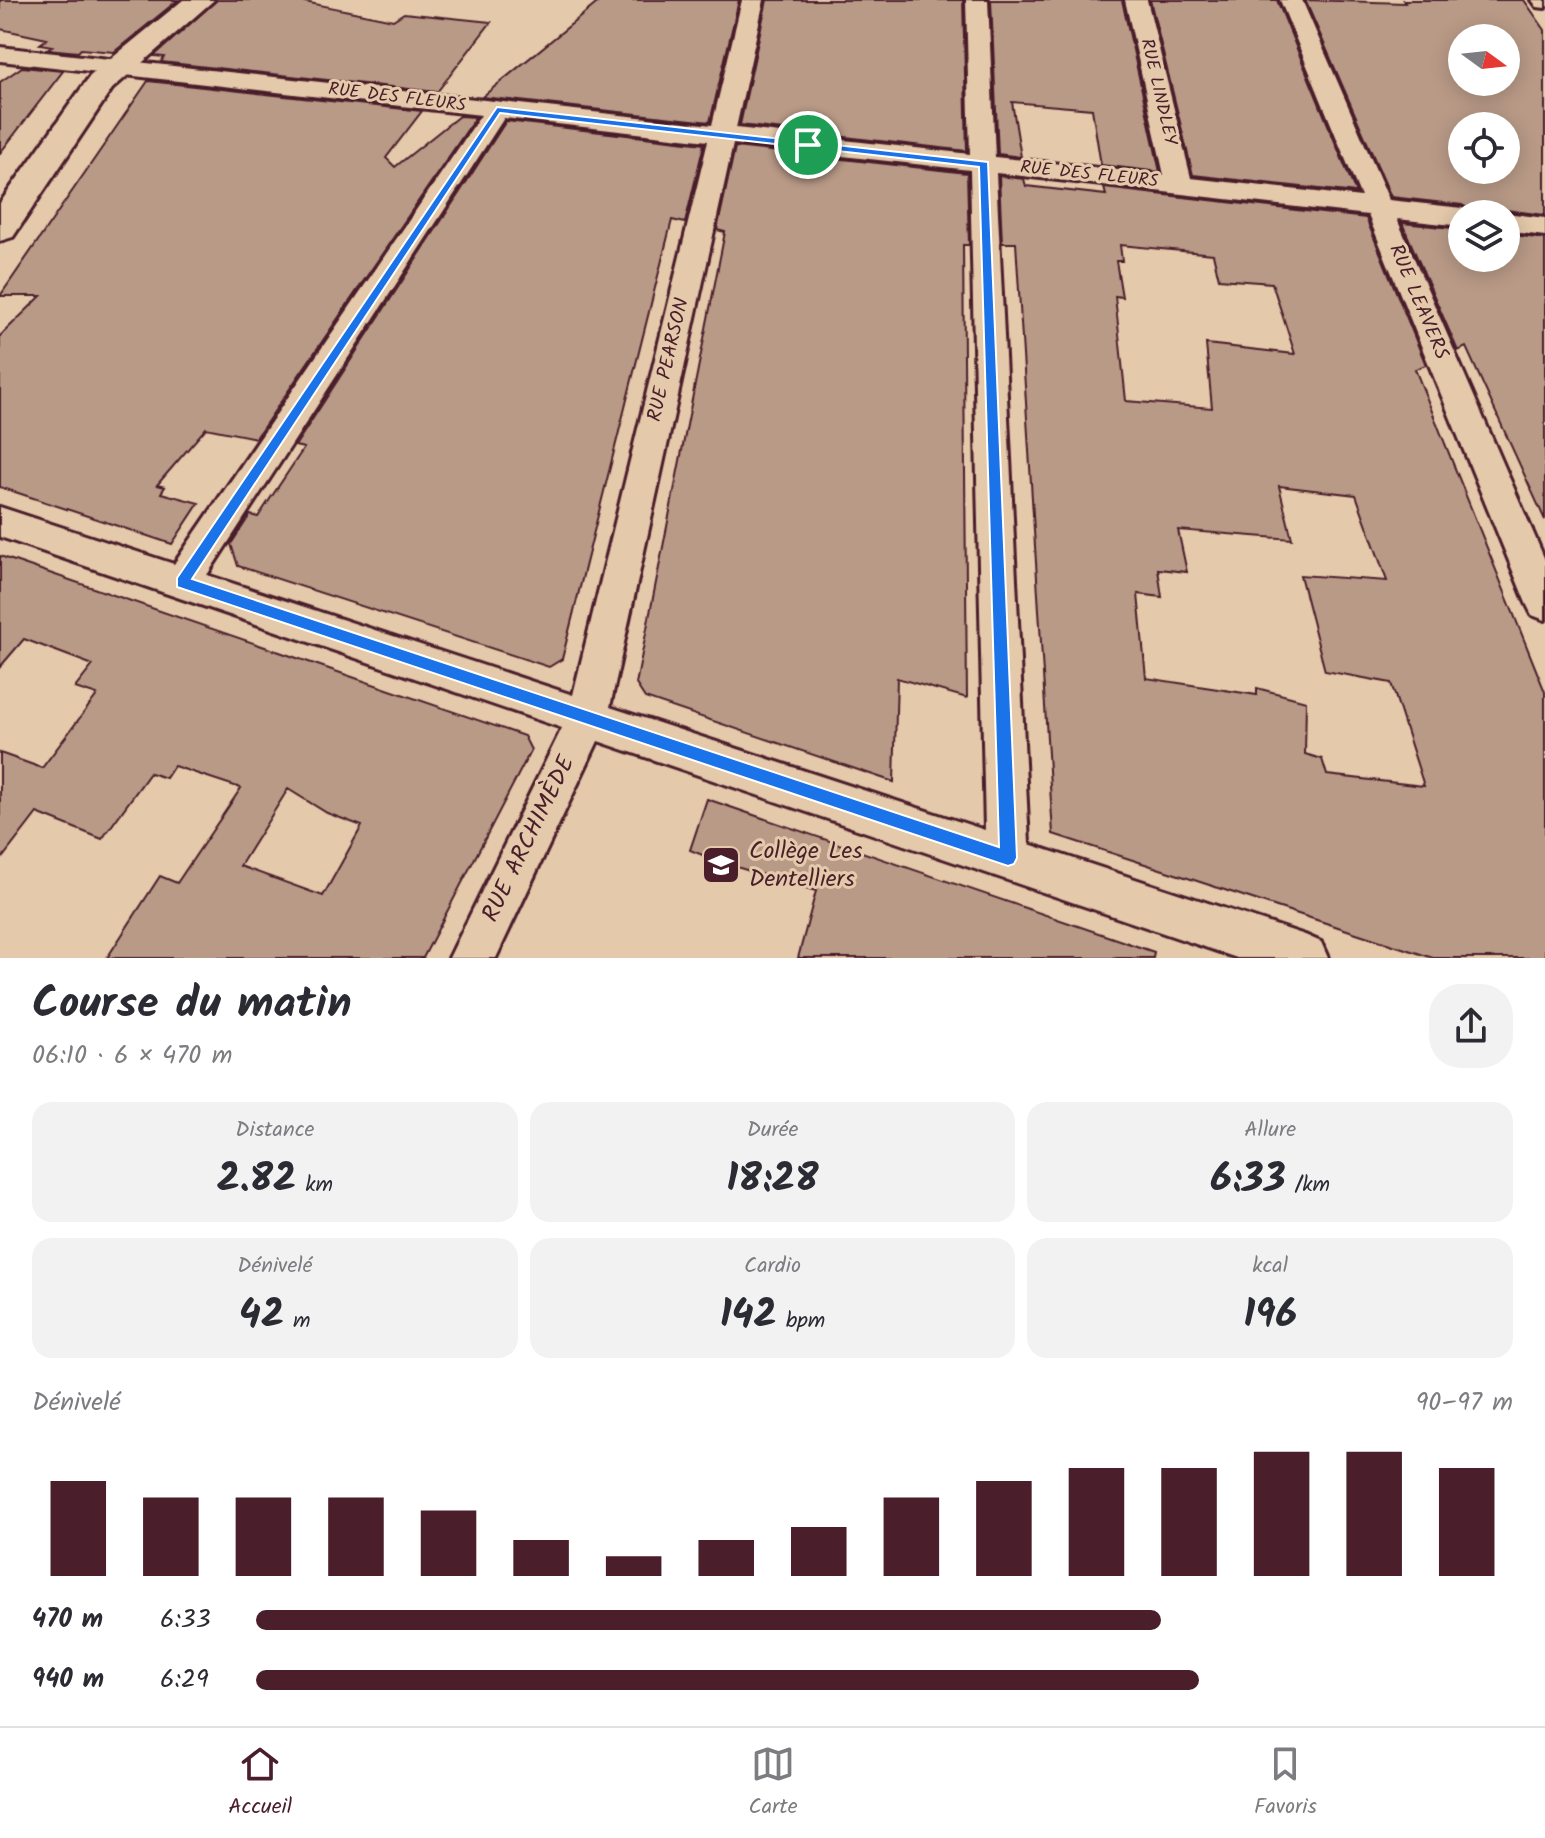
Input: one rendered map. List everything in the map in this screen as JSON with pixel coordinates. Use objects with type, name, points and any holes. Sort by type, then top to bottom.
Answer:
[{"type":"street","points":[[0,229],[92,94],[118,67],[200,0]]},
{"type":"street","name":"RUE PEARSON","points":[[587,720],[753,0]]},
{"type":"street","points":[[977,0],[1008,858]]},
{"type":"street","name":"RUE LINDLEY","points":[[1136,0],[1179,185]]},
{"type":"street","name":"RUE LEAVERS","points":[[1291,0],[1545,603]]},
{"type":"street","name":"RUE DES FLEURS","points":[[0,54],[1448,215]]},
{"type":"street","points":[[182,582],[497,110]]},
{"type":"street","points":[[1520,224],[1545,227]]},
{"type":"street","points":[[0,522],[1305,958]]},
{"type":"street","name":"RUE ARCHIMÈDE","points":[[472,958],[587,720]]},
{"type":"building","points":[[0,0],[178,0],[114,52],[81,49],[78,52],[47,49],[52,46],[40,44],[47,39],[0,29]]},
{"type":"building","points":[[217,0],[295,0],[393,20],[404,13],[491,22],[437,92],[161,62],[164,57],[154,56]]},
{"type":"building","points":[[601,0],[739,0],[710,122],[482,97]]},
{"type":"building","points":[[767,0],[963,0],[967,151],[740,125]]},
{"type":"building","points":[[991,0],[1122,0],[1160,172],[1101,165],[1092,109],[1012,102],[1021,157],[998,154]]},
{"type":"building","points":[[1150,0],[1277,0],[1356,193],[1193,175]]},
{"type":"building","points":[[1305,0],[1405,3],[1403,0],[1524,0],[1545,30],[1545,215],[1520,212],[1520,200],[1448,200],[1448,203],[1391,197]]},
{"type":"building","points":[[22,67],[63,71],[0,153],[0,82]]},
{"type":"building","points":[[148,81],[422,111],[386,158],[395,167],[459,116],[476,117],[256,438],[206,428],[157,485],[165,487],[161,493],[199,503],[172,544],[0,487],[0,336],[41,296],[0,296]]},
{"type":"building","points":[[506,121],[704,144],[685,223],[672,220],[562,659],[549,667],[238,566],[231,544],[250,515],[258,517],[304,448],[295,446]]},
{"type":"building","points":[[735,147],[967,173],[969,245],[963,245],[967,698],[897,678],[894,782],[645,698],[636,684],[725,232],[717,230]]},
{"type":"building","points":[[999,176],[1024,179],[1026,186],[1106,195],[1104,188],[1366,218],[1426,365],[1415,369],[1545,692],[1545,958],[1433,958],[1053,834],[1016,243],[1002,243]],"holes":[[[1120,245],[1213,254],[1219,279],[1272,283],[1295,354],[1206,344],[1212,408],[1126,401],[1115,296],[1122,297],[1116,261],[1122,261]],[[1279,486],[1356,495],[1387,581],[1300,575],[1325,671],[1391,683],[1424,786],[1327,775],[1322,759],[1305,754],[1306,701],[1257,688],[1257,695],[1146,678],[1138,594],[1162,597],[1158,569],[1187,572],[1178,530],[1292,539]]]},
{"type":"building","points":[[1402,223],[1448,228],[1448,272],[1520,272],[1520,236],[1545,239],[1545,520],[1466,347],[1458,351]]},
{"type":"building","points":[[0,556],[524,736],[531,750],[423,958],[107,958],[160,876],[177,883],[241,788],[174,766],[166,778],[150,773],[102,839],[37,813],[0,861],[0,753],[42,768],[97,695],[75,688],[93,665],[24,639],[0,667]],"holes":[[[288,789],[327,813],[362,826],[323,896],[240,866]]]},
{"type":"building","points":[[707,799],[1154,952],[1153,958],[798,958],[816,891],[690,850]]},
{"type":"place","name":"Collège Les Dentelliers","points":[[721,865]]},
{"type":"route","points":[[497,110],[808,145],[984,164],[1008,858],[587,720],[182,582],[497,110]]}]
